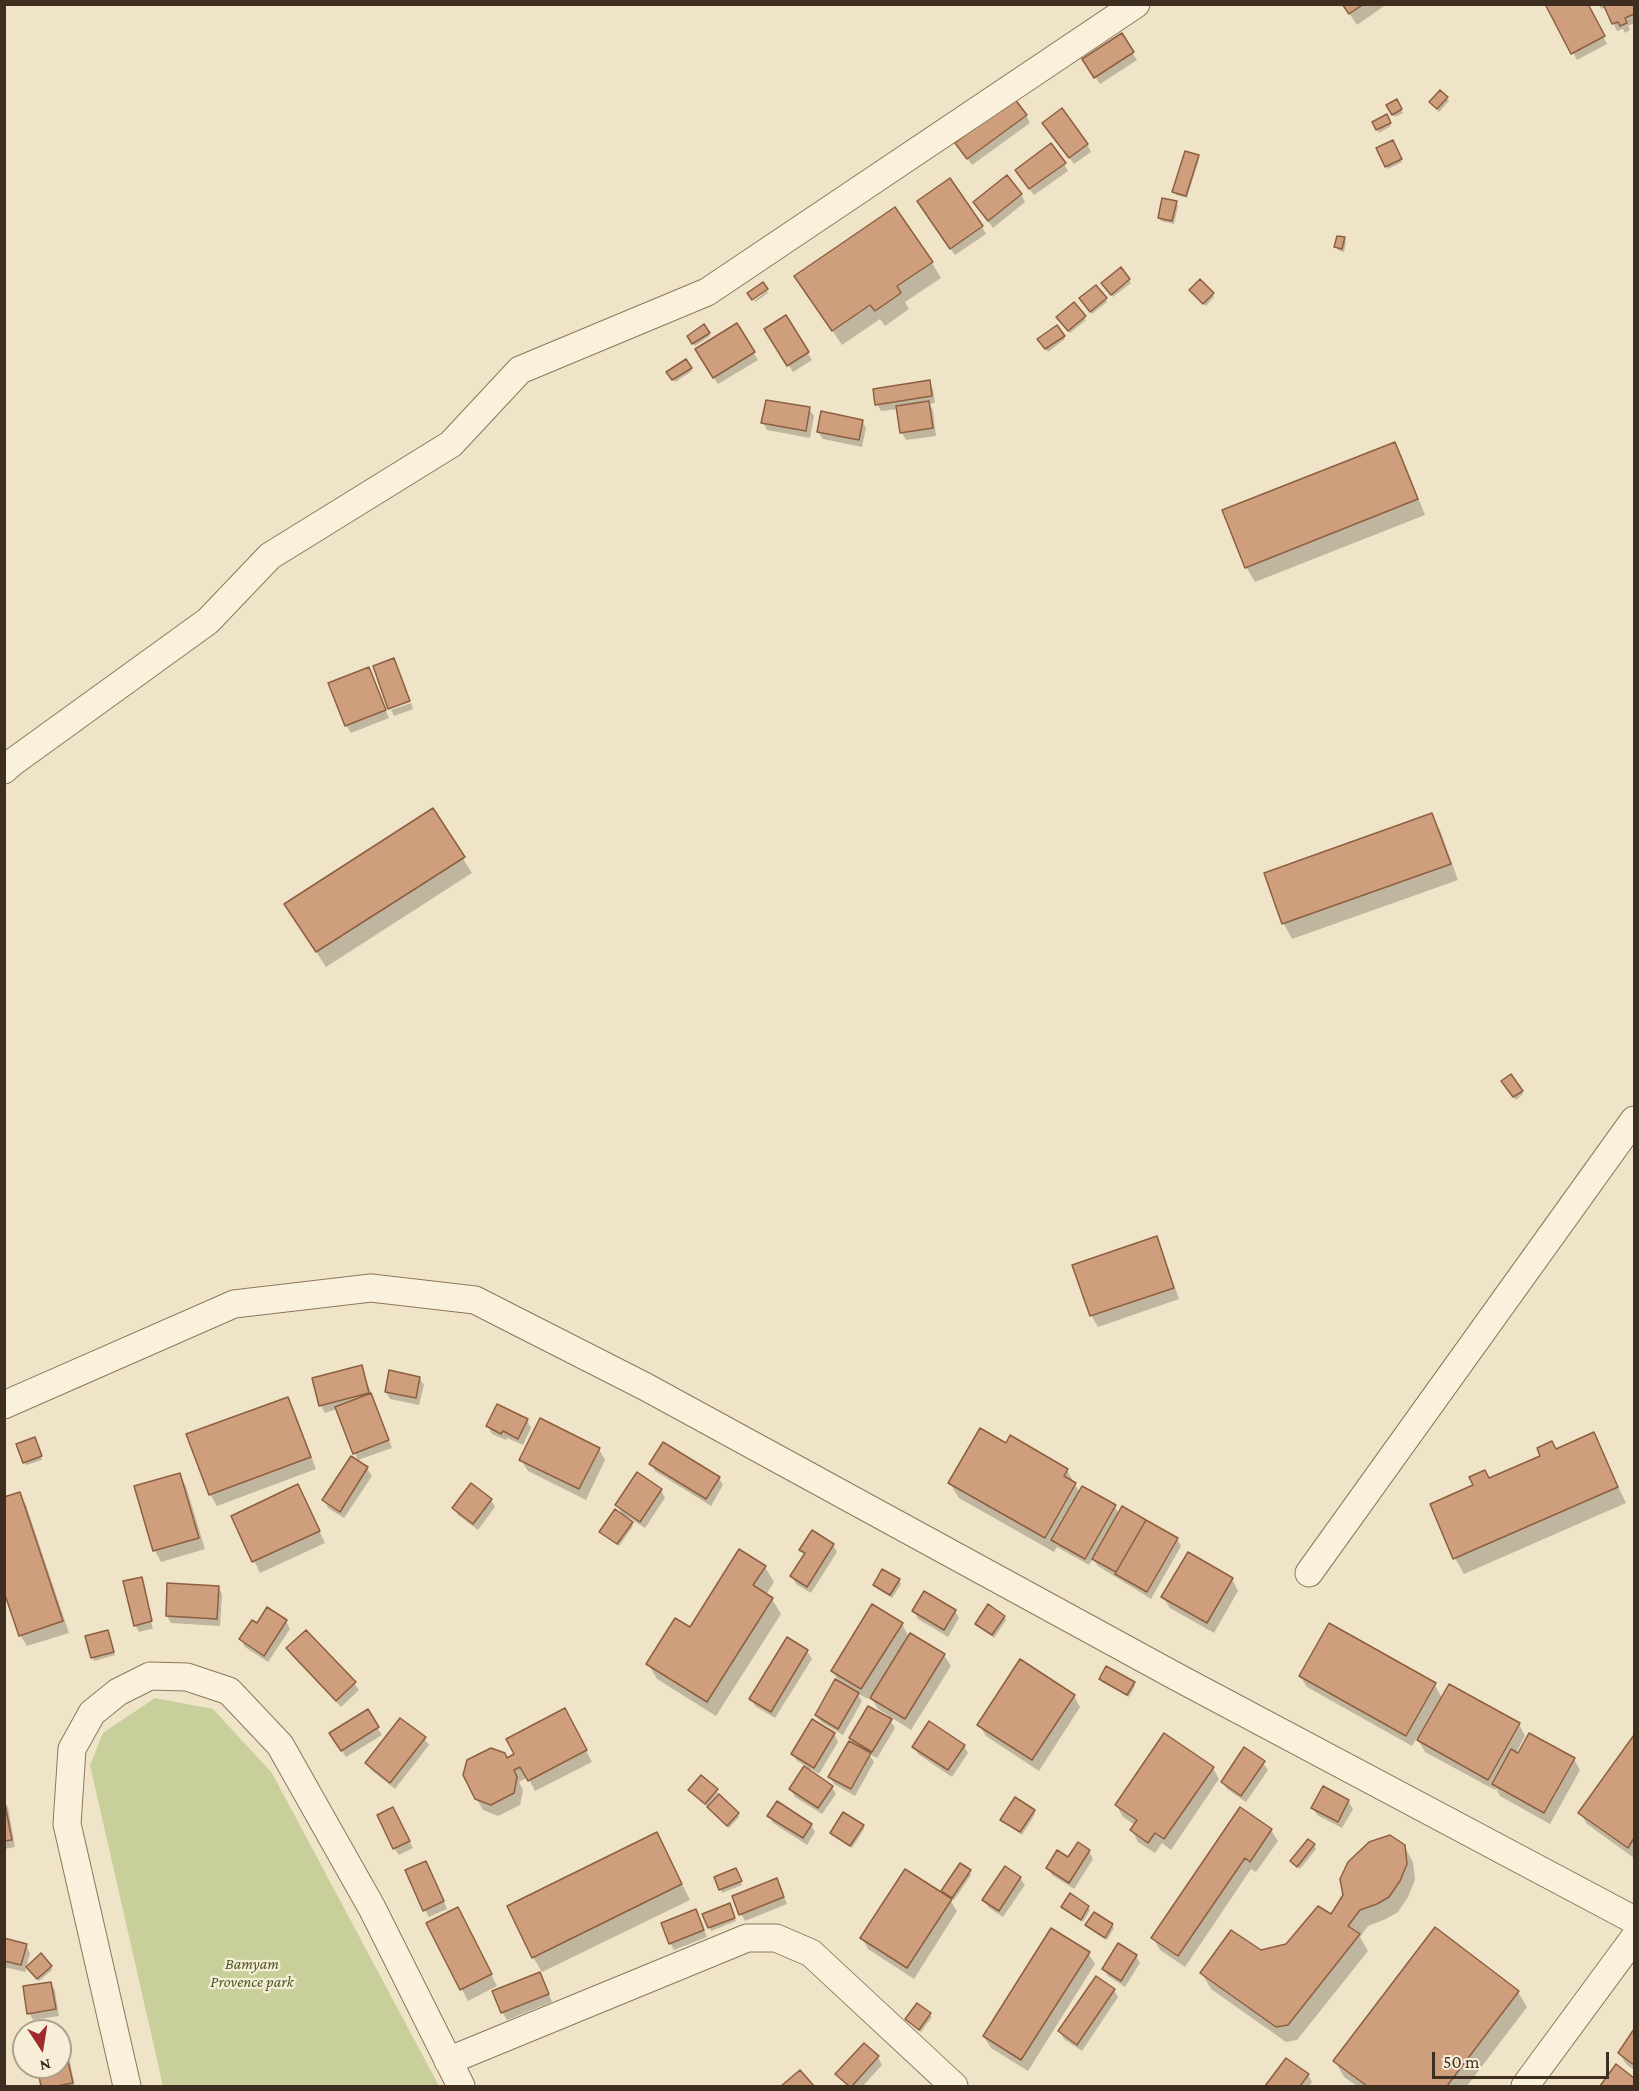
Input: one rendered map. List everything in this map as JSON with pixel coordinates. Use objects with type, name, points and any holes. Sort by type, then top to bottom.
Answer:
[{"type":"street","points":[[4,770],[208,621],[270,556],[451,444],[520,370],[707,292],[1136,4]]},
{"type":"street","points":[[1309,1573],[1635,1120]]},
{"type":"street","points":[[4,1405],[234,1304],[371,1288],[475,1300],[646,1387],[1177,1677],[1635,1920]]},
{"type":"street","points":[[127,2086],[67,1824],[72,1749],[92,1713],[118,1692],[150,1676],[187,1677],[229,1691],[280,1744],[372,1908],[461,2086]]},
{"type":"street","points":[[448,2061],[747,1938],[776,1938],[811,1953],[954,2086]]},
{"type":"street","points":[[1525,2086],[1635,1938]]},
{"type":"green space","name":"Bamyam Provence park","points":[[155,1698],[213,1709],[272,1773],[439,2086],[163,2086],[90,1765],[103,1733]]},
{"type":"building","points":[[1342,4],[1364,4],[1349,14]]},
{"type":"building","points":[[1545,4],[1588,4],[1605,36],[1571,54]]},
{"type":"building","points":[[1603,4],[1634,4],[1634,14],[1625,18],[1627,23],[1620,26],[1618,22],[1612,24]]},
{"type":"building","points":[[1122,33],[1134,52],[1094,78],[1082,59]]},
{"type":"building","points":[[1440,90],[1448,97],[1437,109],[1429,102]]},
{"type":"building","points":[[1014,98],[1027,115],[967,159],[955,143]]},
{"type":"building","points":[[1397,99],[1402,109],[1392,115],[1386,105]]},
{"type":"building","points":[[1062,108],[1088,144],[1069,158],[1042,123]]},
{"type":"building","points":[[1387,114],[1391,123],[1376,130],[1372,122]]},
{"type":"building","points":[[1393,140],[1402,159],[1385,167],[1376,148]]},
{"type":"building","points":[[1051,143],[1066,163],[1029,189],[1015,170]]},
{"type":"building","points":[[1185,151],[1199,155],[1186,196],[1172,192]]},
{"type":"building","points":[[1007,175],[1022,194],[988,221],[973,202]]},
{"type":"building","points":[[950,178],[983,226],[950,249],[917,201]]},
{"type":"building","points":[[1162,198],[1177,201],[1172,221],[1158,218]]},
{"type":"building","points":[[895,207],[933,262],[897,286],[901,293],[875,311],[870,305],[832,331],[794,276]]},
{"type":"building","points":[[1337,236],[1345,237],[1342,249],[1334,247]]},
{"type":"building","points":[[1121,267],[1130,279],[1111,295],[1101,283]]},
{"type":"building","points":[[1200,279],[1214,293],[1203,304],[1189,290]]},
{"type":"building","points":[[763,282],[768,289],[752,300],[747,293]]},
{"type":"building","points":[[1096,285],[1107,298],[1090,312],[1079,298]]},
{"type":"building","points":[[1074,302],[1086,316],[1068,331],[1056,317]]},
{"type":"building","points":[[786,315],[809,352],[787,366],[764,329]]},
{"type":"building","points":[[737,323],[755,352],[713,378],[695,349]]},
{"type":"building","points":[[704,324],[710,333],[692,344],[687,336]]},
{"type":"building","points":[[1057,325],[1065,336],[1045,349],[1037,339]]},
{"type":"building","points":[[686,359],[692,368],[672,380],[666,372]]},
{"type":"building","points":[[930,380],[932,396],[875,405],[873,389]]},
{"type":"building","points":[[766,400],[810,407],[806,431],[761,423]]},
{"type":"building","points":[[929,401],[933,428],[900,433],[896,406]]},
{"type":"building","points":[[821,411],[863,420],[859,440],[817,432]]},
{"type":"building","points":[[1395,442],[1418,499],[1245,568],[1222,510]]},
{"type":"building","points":[[394,658],[410,701],[388,709],[373,666]]},
{"type":"building","points":[[369,667],[386,710],[345,726],[328,683]]},
{"type":"building","points":[[433,808],[465,857],[316,952],[284,904]]},
{"type":"building","points":[[1432,813],[1451,864],[1282,924],[1264,873]]},
{"type":"building","points":[[1511,1074],[1523,1091],[1513,1097],[1501,1081]]},
{"type":"building","points":[[1157,1236],[1174,1288],[1090,1316],[1072,1265]]},
{"type":"building","points":[[362,1365],[369,1393],[319,1406],[312,1378]]},
{"type":"building","points":[[389,1370],[420,1377],[416,1398],[385,1392]]},
{"type":"building","points":[[371,1393],[389,1440],[353,1454],[335,1407]]},
{"type":"building","points":[[288,1397],[311,1457],[209,1495],[186,1434]]},
{"type":"building","points":[[497,1404],[528,1419],[518,1439],[486,1426]]},
{"type":"building","points":[[540,1418],[600,1448],[579,1489],[519,1460]]},
{"type":"building","points":[[980,1428],[1006,1443],[1010,1435],[1068,1469],[1064,1476],[1076,1483],[1045,1538],[948,1483]]},
{"type":"building","points":[[1594,1432],[1618,1487],[1453,1559],[1430,1504],[1473,1485],[1469,1477],[1485,1470],[1489,1478],[1540,1456],[1537,1448],[1552,1441],[1556,1449]]},
{"type":"building","points":[[35,1437],[42,1456],[23,1463],[16,1444]]},
{"type":"building","points":[[663,1442],[720,1477],[706,1499],[649,1464]]},
{"type":"building","points":[[351,1456],[368,1467],[340,1512],[322,1500]]},
{"type":"building","points":[[637,1472],[662,1489],[640,1522],[615,1505]]},
{"type":"building","points":[[180,1473],[199,1538],[153,1551],[134,1486]]},
{"type":"building","points":[[471,1483],[492,1499],[473,1524],[452,1508]]},
{"type":"building","points":[[298,1484],[320,1531],[252,1562],[231,1516]]},
{"type":"building","points":[[1082,1486],[1116,1505],[1085,1559],[1051,1540]]},
{"type":"building","points":[[20,1492],[63,1621],[19,1636],[4,1592],[4,1497]]},
{"type":"building","points":[[1122,1506],[1146,1520],[1116,1572],[1092,1559]]},
{"type":"building","points":[[615,1509],[633,1522],[617,1544],[599,1532]]},
{"type":"building","points":[[1146,1520],[1178,1538],[1147,1592],[1115,1574]]},
{"type":"building","points":[[812,1530],[834,1544],[807,1587],[790,1576],[805,1553],[799,1550]]},
{"type":"building","points":[[739,1549],[766,1566],[753,1585],[773,1598],[707,1702],[646,1664],[675,1618],[690,1627]]},
{"type":"building","points":[[1188,1552],[1233,1578],[1207,1623],[1161,1597]]},
{"type":"building","points":[[882,1569],[900,1579],[890,1595],[873,1585]]},
{"type":"building","points":[[142,1577],[152,1621],[134,1626],[123,1581]]},
{"type":"building","points":[[167,1583],[219,1586],[217,1619],[166,1616]]},
{"type":"building","points":[[924,1591],[956,1610],[944,1630],[912,1611]]},
{"type":"building","points":[[872,1604],[903,1623],[861,1689],[831,1671]]},
{"type":"building","points":[[988,1604],[1005,1616],[992,1635],[975,1624]]},
{"type":"building","points":[[267,1607],[287,1620],[264,1656],[239,1639],[252,1620],[257,1623]]},
{"type":"building","points":[[1329,1623],[1436,1683],[1406,1736],[1299,1676]]},
{"type":"building","points":[[108,1630],[114,1652],[91,1658],[85,1636]]},
{"type":"building","points":[[306,1630],[356,1682],[336,1701],[286,1648]]},
{"type":"building","points":[[910,1633],[945,1654],[905,1719],[870,1698]]},
{"type":"building","points":[[787,1637],[808,1650],[771,1712],[749,1699]]},
{"type":"building","points":[[1020,1659],[1075,1695],[1032,1760],[977,1725]]},
{"type":"building","points":[[1106,1666],[1135,1682],[1127,1695],[1099,1679]]},
{"type":"building","points":[[835,1679],[859,1693],[838,1729],[815,1715]]},
{"type":"building","points":[[1449,1684],[1520,1723],[1488,1780],[1417,1740]]},
{"type":"building","points":[[868,1706],[892,1719],[872,1752],[849,1738]]},
{"type":"building","points":[[565,1708],[587,1750],[528,1781],[520,1767],[514,1770],[517,1777],[514,1793],[491,1805],[475,1799],[463,1775],[467,1760],[491,1748],[505,1753],[507,1758],[514,1754],[506,1739]]},
{"type":"building","points":[[368,1709],[379,1727],[341,1751],[329,1733]]},
{"type":"building","points":[[400,1718],[426,1737],[390,1783],[365,1763]]},
{"type":"building","points":[[812,1719],[835,1733],[814,1768],[791,1754]]},
{"type":"building","points":[[929,1721],[965,1745],[948,1770],[912,1747]]},
{"type":"building","points":[[1164,1733],[1214,1767],[1164,1839],[1155,1833],[1148,1843],[1130,1830],[1137,1820],[1115,1805]]},
{"type":"building","points":[[1529,1733],[1575,1758],[1544,1813],[1492,1784],[1511,1749],[1518,1753]]},
{"type":"building","points":[[1634,1735],[1634,1838],[1628,1848],[1578,1813]]},
{"type":"building","points":[[849,1741],[871,1753],[851,1789],[828,1777]]},
{"type":"building","points":[[1244,1747],[1265,1761],[1241,1796],[1221,1782]]},
{"type":"building","points":[[804,1766],[833,1786],[818,1808],[789,1789]]},
{"type":"building","points":[[701,1775],[718,1789],[705,1804],[688,1790]]},
{"type":"building","points":[[1323,1786],[1349,1800],[1338,1822],[1311,1808]]},
{"type":"building","points":[[719,1794],[739,1813],[727,1826],[707,1807]]},
{"type":"building","points":[[1015,1797],[1035,1810],[1020,1832],[1000,1820]]},
{"type":"building","points":[[4,1799],[12,1840],[4,1841]]},
{"type":"building","points":[[777,1801],[812,1824],[803,1838],[767,1816]]},
{"type":"building","points":[[393,1807],[410,1841],[393,1849],[377,1815]]},
{"type":"building","points":[[1240,1807],[1272,1829],[1250,1862],[1245,1858],[1178,1956],[1151,1938]]},
{"type":"building","points":[[843,1812],[864,1825],[850,1846],[830,1833]]},
{"type":"building","points":[[657,1832],[682,1884],[532,1958],[507,1906]]},
{"type":"building","points":[[1390,1835],[1405,1845],[1407,1864],[1400,1881],[1389,1897],[1360,1910],[1348,1926],[1360,1934],[1288,2025],[1276,2027],[1200,1973],[1231,1930],[1261,1950],[1286,1944],[1318,1906],[1331,1914],[1343,1895],[1340,1879],[1348,1862],[1369,1842]]},
{"type":"building","points":[[1308,1839],[1315,1844],[1297,1867],[1290,1861]]},
{"type":"building","points":[[1078,1842],[1090,1850],[1069,1883],[1046,1868],[1057,1850],[1068,1857]]},
{"type":"building","points":[[426,1861],[444,1901],[423,1911],[405,1870]]},
{"type":"building","points":[[960,1863],[971,1870],[952,1898],[941,1891]]},
{"type":"building","points":[[1005,1866],[1021,1877],[999,1911],[982,1900]]},
{"type":"building","points":[[736,1868],[742,1881],[719,1890],[714,1877]]},
{"type":"building","points":[[905,1869],[952,1899],[907,1968],[860,1938]]},
{"type":"building","points":[[777,1878],[784,1897],[739,1915],[732,1896]]},
{"type":"building","points":[[1070,1893],[1089,1906],[1081,1920],[1061,1907]]},
{"type":"building","points":[[730,1903],[735,1918],[708,1928],[702,1914]]},
{"type":"building","points":[[458,1907],[492,1974],[460,1990],[426,1923]]},
{"type":"building","points":[[696,1909],[704,1930],[669,1944],[661,1923]]},
{"type":"building","points":[[1094,1912],[1113,1924],[1105,1938],[1085,1925]]},
{"type":"building","points":[[1435,1927],[1519,1991],[1447,2086],[1367,2086],[1333,2061]]},
{"type":"building","points":[[1051,1928],[1090,1952],[1021,2060],[983,2036]]},
{"type":"building","points":[[4,1938],[27,1944],[21,1965],[4,1961]]},
{"type":"building","points":[[1118,1943],[1137,1955],[1121,1981],[1102,1969]]},
{"type":"building","points":[[41,1953],[52,1966],[37,1979],[26,1967]]},
{"type":"building","points":[[540,1972],[549,1994],[501,2013],[492,1991]]},
{"type":"building","points":[[1096,1976],[1115,1989],[1077,2045],[1058,2031]]},
{"type":"building","points":[[51,1982],[56,2009],[27,2014],[23,1986]]},
{"type":"building","points":[[917,2003],[931,2013],[919,2030],[905,2019]]},
{"type":"building","points":[[1634,2029],[1634,2065],[1618,2053]]},
{"type":"building","points":[[864,2043],[879,2056],[852,2086],[849,2086],[835,2074]]},
{"type":"building","points":[[1286,2058],[1309,2074],[1300,2086],[1265,2086]]},
{"type":"building","points":[[1616,2064],[1634,2078],[1634,2086],[1600,2086]]},
{"type":"building","points":[[800,2070],[814,2086],[781,2086]]},
{"type":"building","points":[[40,2079],[72,2079],[73,2083],[57,2086],[41,2086]]}]
